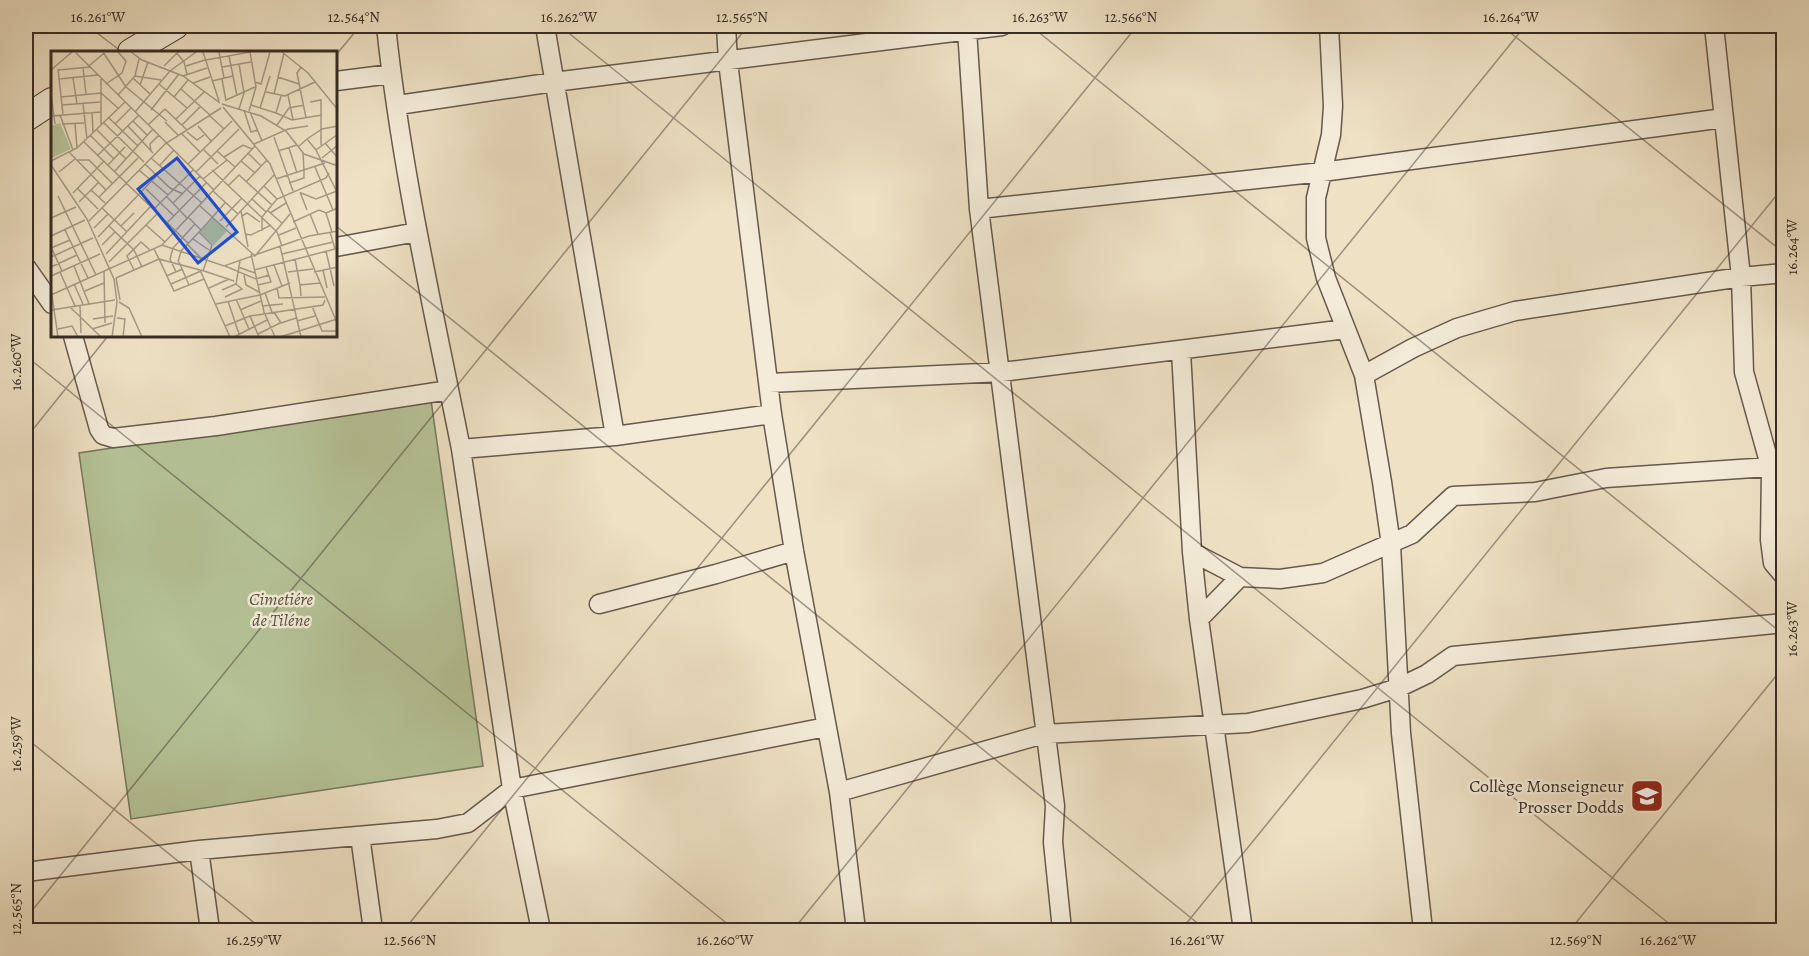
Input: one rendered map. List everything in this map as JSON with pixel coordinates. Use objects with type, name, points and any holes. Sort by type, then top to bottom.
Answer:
[{"type":"main road","points":[[133,51],[175,26]]},
{"type":"main road","points":[[26,118],[51,102]]},
{"type":"street","points":[[386,26],[391,74],[398,105],[417,232],[461,449],[512,789],[541,930]]},
{"type":"street","points":[[544,26],[615,436]]},
{"type":"street","points":[[726,26],[728,62],[772,414],[794,551],[838,792],[853,930]]},
{"type":"street","points":[[398,105],[554,82],[1002,26]]},
{"type":"street","points":[[1329,26],[1333,106],[1331,135],[1316,198],[1316,238],[1326,278],[1364,375],[1391,545],[1398,688],[1423,930]]},
{"type":"street","points":[[1714,26],[1741,277],[1744,372],[1777,468],[1770,540],[1773,563],[1784,576]]},
{"type":"street","points":[[967,30],[979,208],[1002,372],[1044,734],[1055,806],[1053,842],[1062,930]]},
{"type":"street","points":[[338,81],[391,74]]},
{"type":"street","points":[[26,118],[51,115]]},
{"type":"street","points":[[979,208],[1322,172],[1724,118]]},
{"type":"street","points":[[338,247],[417,232]]},
{"type":"street","points":[[26,267],[51,303]]},
{"type":"street","points":[[1364,375],[1457,328],[1515,311],[1741,277],[1784,273]]},
{"type":"street","points":[[769,383],[1002,372],[1346,329]]},
{"type":"street","points":[[74,338],[99,429],[103,435],[113,438],[216,426],[449,390]]},
{"type":"street","points":[[1181,351],[1192,552],[1199,618],[1243,930]]},
{"type":"street","points":[[461,449],[615,436],[772,414]]},
{"type":"street","points":[[1192,552],[1240,577],[1280,579],[1323,573],[1412,534],[1453,496],[1535,492],[1605,478],[1777,468]]},
{"type":"street","points":[[599,604],[794,551]]},
{"type":"street","points":[[1199,618],[1240,577]]},
{"type":"street","points":[[838,792],[1044,734],[1248,723],[1362,699],[1398,688],[1427,674],[1453,656],[1784,623]]},
{"type":"street","points":[[26,872],[199,850],[437,829],[468,823],[512,789],[826,728]]},
{"type":"street","points":[[360,836],[373,930]]},
{"type":"street","points":[[199,850],[210,930]]},
{"type":"green space","name":"Cimetiére de Tiléne","points":[[431,400],[483,766],[131,819],[79,453]]},
{"type":"place","name":"Collège Monseigneur Prosser Dodds","points":[[1647,796]]}]
